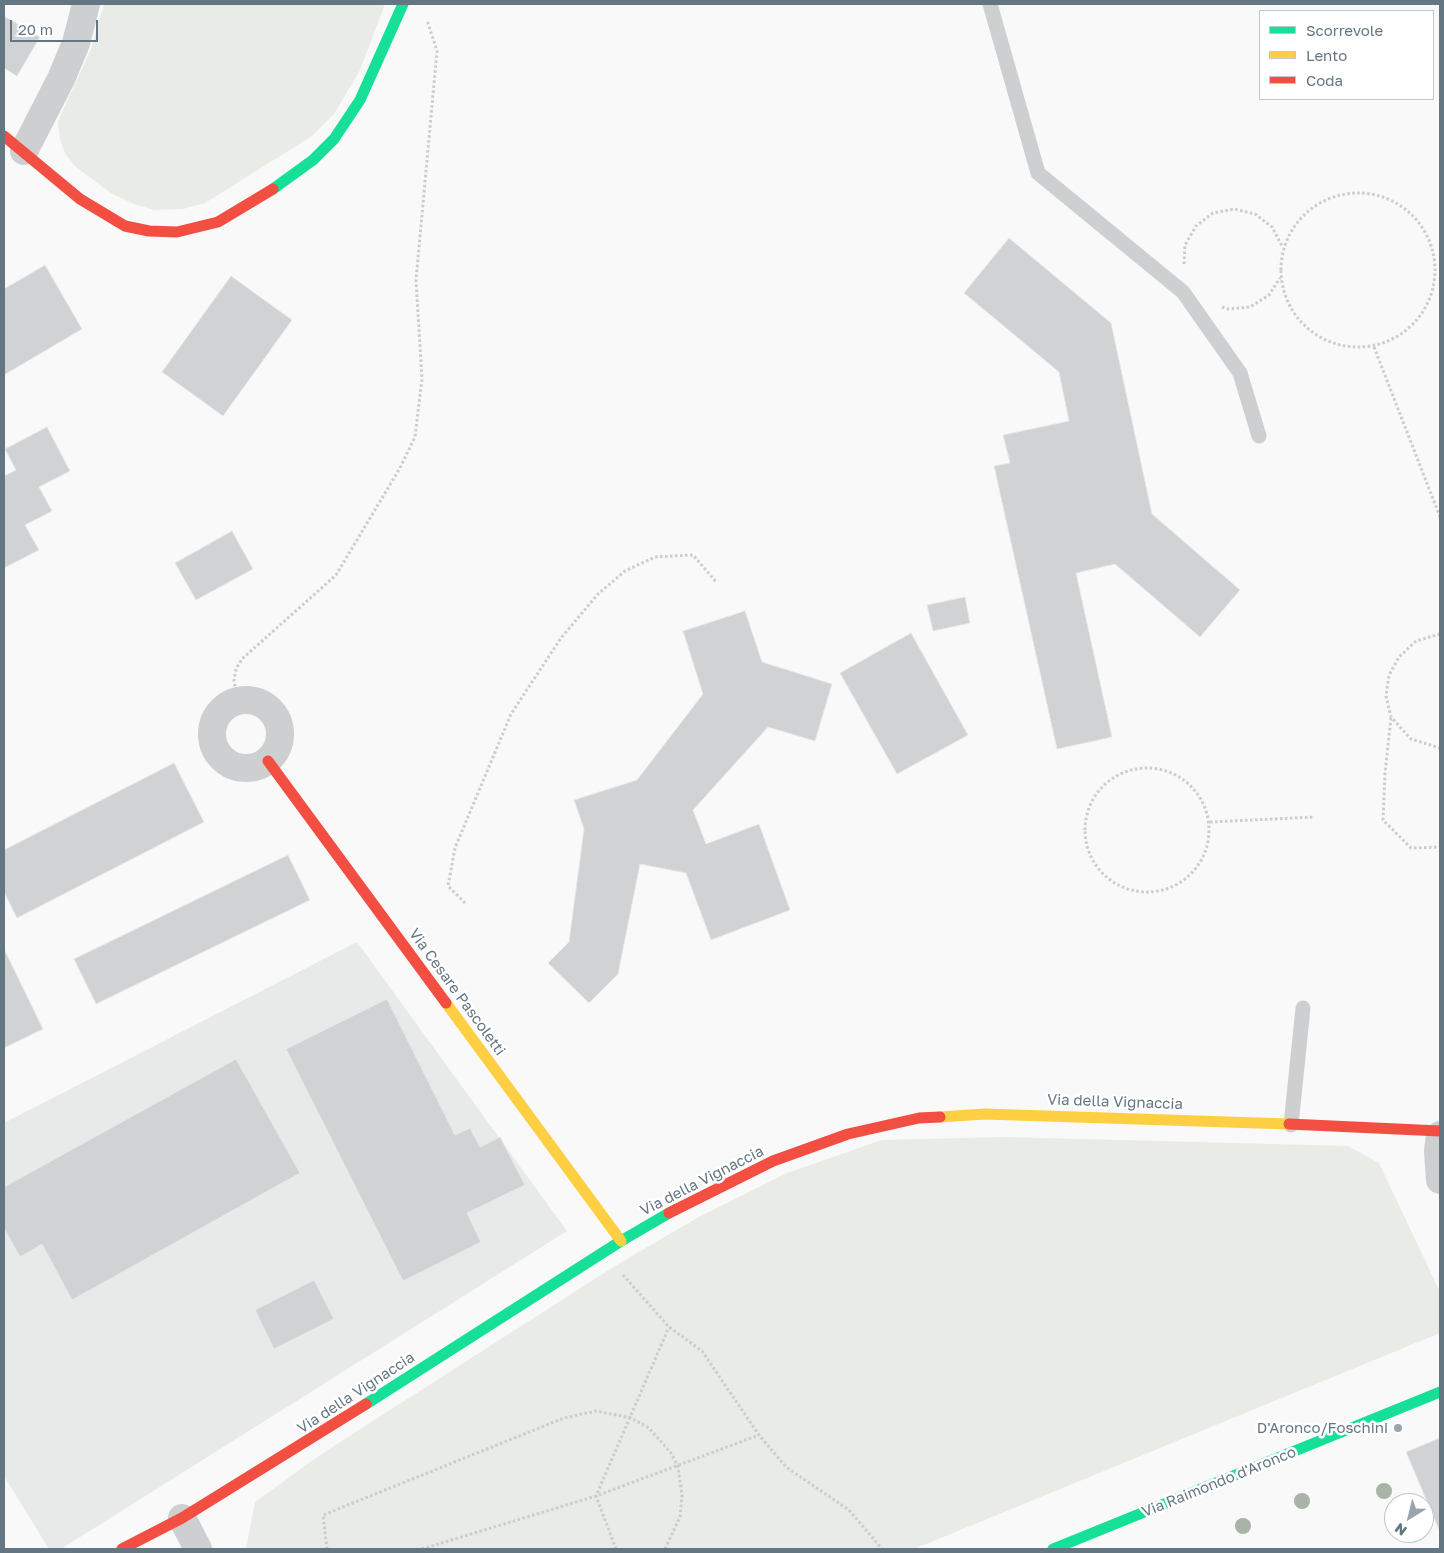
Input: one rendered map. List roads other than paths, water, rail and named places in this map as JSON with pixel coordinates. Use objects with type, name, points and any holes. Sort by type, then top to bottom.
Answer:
[{"type":"street","points":[[86,4],[81,29],[66,66],[14,144],[80,199],[125,226],[149,231],[177,232],[218,222],[258,200],[313,160],[334,139],[360,100],[403,4]]},
{"type":"street","points":[[250,700],[261,703],[277,719],[281,730],[280,742],[276,752],[268,761],[253,768],[236,767],[226,762],[218,754],[212,733],[214,722],[228,705],[238,701],[250,700]]},
{"type":"street","name":"Via Cesare Pascoletti","points":[[268,761],[621,1241]]},
{"type":"street","name":"Via della Vignaccia","points":[[122,1549],[182,1518],[296,1448],[621,1241],[690,1201],[758,1167],[817,1144],[900,1121],[945,1115],[985,1114],[1158,1118],[1440,1131]]},
{"type":"street","points":[[1440,1135],[1438,1151],[1440,1180]]},
{"type":"street","name":"Via Raimondo d'Aronco","points":[[1053,1549],[1440,1392]]},
{"type":"street","points":[[182,1518],[198,1549]]},
{"type":"lane","points":[[990,4],[1038,173],[1183,292],[1240,373],[1259,436]]},
{"type":"lane","points":[[1291,1125],[1303,1008]]},
{"type":"place","name":"D'Aronco/Foschini","points":[[1398,1428]]}]
